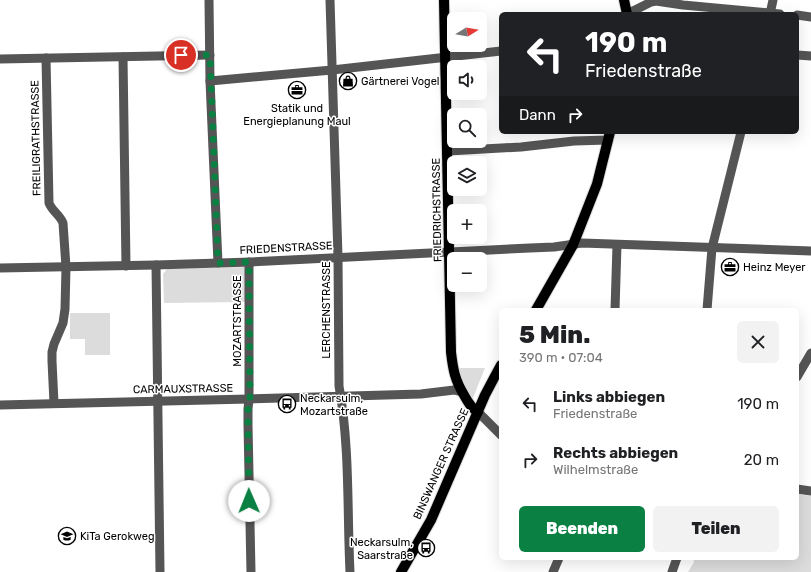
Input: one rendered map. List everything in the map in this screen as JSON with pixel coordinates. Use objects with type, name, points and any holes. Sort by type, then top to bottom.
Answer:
[{"type":"main road","name":"FRIEDRICHSTRASSE","points":[[444,0],[450,252]]},
{"type":"main road","points":[[624,0],[627,12]]},
{"type":"main road","points":[[537,308],[573,245],[597,184],[609,136]]},
{"type":"main road","name":"FRIEDRICHSTRASSE","points":[[450,292],[451,352],[455,379],[472,408],[478,412]]},
{"type":"main road","name":"BINSWANGER STRASSE","points":[[401,572],[430,520],[499,369]]},
{"type":"street","points":[[209,0],[210,81],[218,263]]},
{"type":"street","name":"LERCHENSTRASSE","points":[[330,0],[338,257],[339,386],[347,474],[350,572]]},
{"type":"street","points":[[773,0],[773,12]]},
{"type":"street","points":[[631,12],[656,1],[698,3],[759,12]]},
{"type":"street","points":[[799,16],[811,17]]},
{"type":"street","points":[[210,81],[332,70],[499,51]]},
{"type":"street","points":[[0,59],[210,55]]},
{"type":"street","points":[[799,55],[811,56]]},
{"type":"street","points":[[123,57],[126,266]]},
{"type":"street","name":"FREILIGRATHSTRASSE","points":[[46,58],[49,203],[62,219],[66,267],[65,309],[63,323],[52,352],[54,403]]},
{"type":"street","points":[[707,308],[712,248],[740,134]]},
{"type":"street","points":[[448,151],[521,147],[609,136]]},
{"type":"street","name":"FRIEDENSTRASSE","points":[[466,252],[548,247],[582,243],[811,251]]},
{"type":"street","points":[[615,308],[617,245]]},
{"type":"street","name":"FRIEDENSTRASSE","points":[[0,268],[249,262],[447,253]]},
{"type":"street","name":"MOZARTSTRASSE","points":[[249,262],[250,399],[248,409],[248,425],[251,572]]},
{"type":"street","points":[[156,265],[160,572]]},
{"type":"street","points":[[799,374],[811,353]]},
{"type":"street","name":"CARMAUXSTRASSE","points":[[0,405],[421,394],[454,390],[462,392]]},
{"type":"street","points":[[478,412],[499,433]]},
{"type":"street","points":[[799,489],[811,491]]},
{"type":"street","points":[[553,572],[558,560]]},
{"type":"street","points":[[672,572],[676,560]]},
{"type":"shaded area","points":[[245,267],[245,302],[164,303],[163,274],[167,269]]},
{"type":"shaded area","points":[[70,313],[110,313],[110,355],[85,355],[85,339],[70,339]]},
{"type":"shaded area","points":[[457,368],[485,368],[471,403]]},
{"type":"shaded area","points":[[799,494],[811,496],[811,572],[688,572],[694,560],[799,560]]},
{"type":"place","name":"Gärtnerei Vogel","points":[[348,81]]},
{"type":"place","name":"Statik und Energieplanung Maul","points":[[297,90]]},
{"type":"place","name":"Heinz Meyer","points":[[730,267]]},
{"type":"place","name":"Neckarsulm, Mozartstraße","points":[[287,404]]},
{"type":"place","name":"KiTa Gerokweg","points":[[67,536]]},
{"type":"place","name":"Neckarsulm, Saarstraße","points":[[426,548]]},
{"type":"route","points":[[181,55],[210,55],[218,263],[249,262],[249,501]]}]
